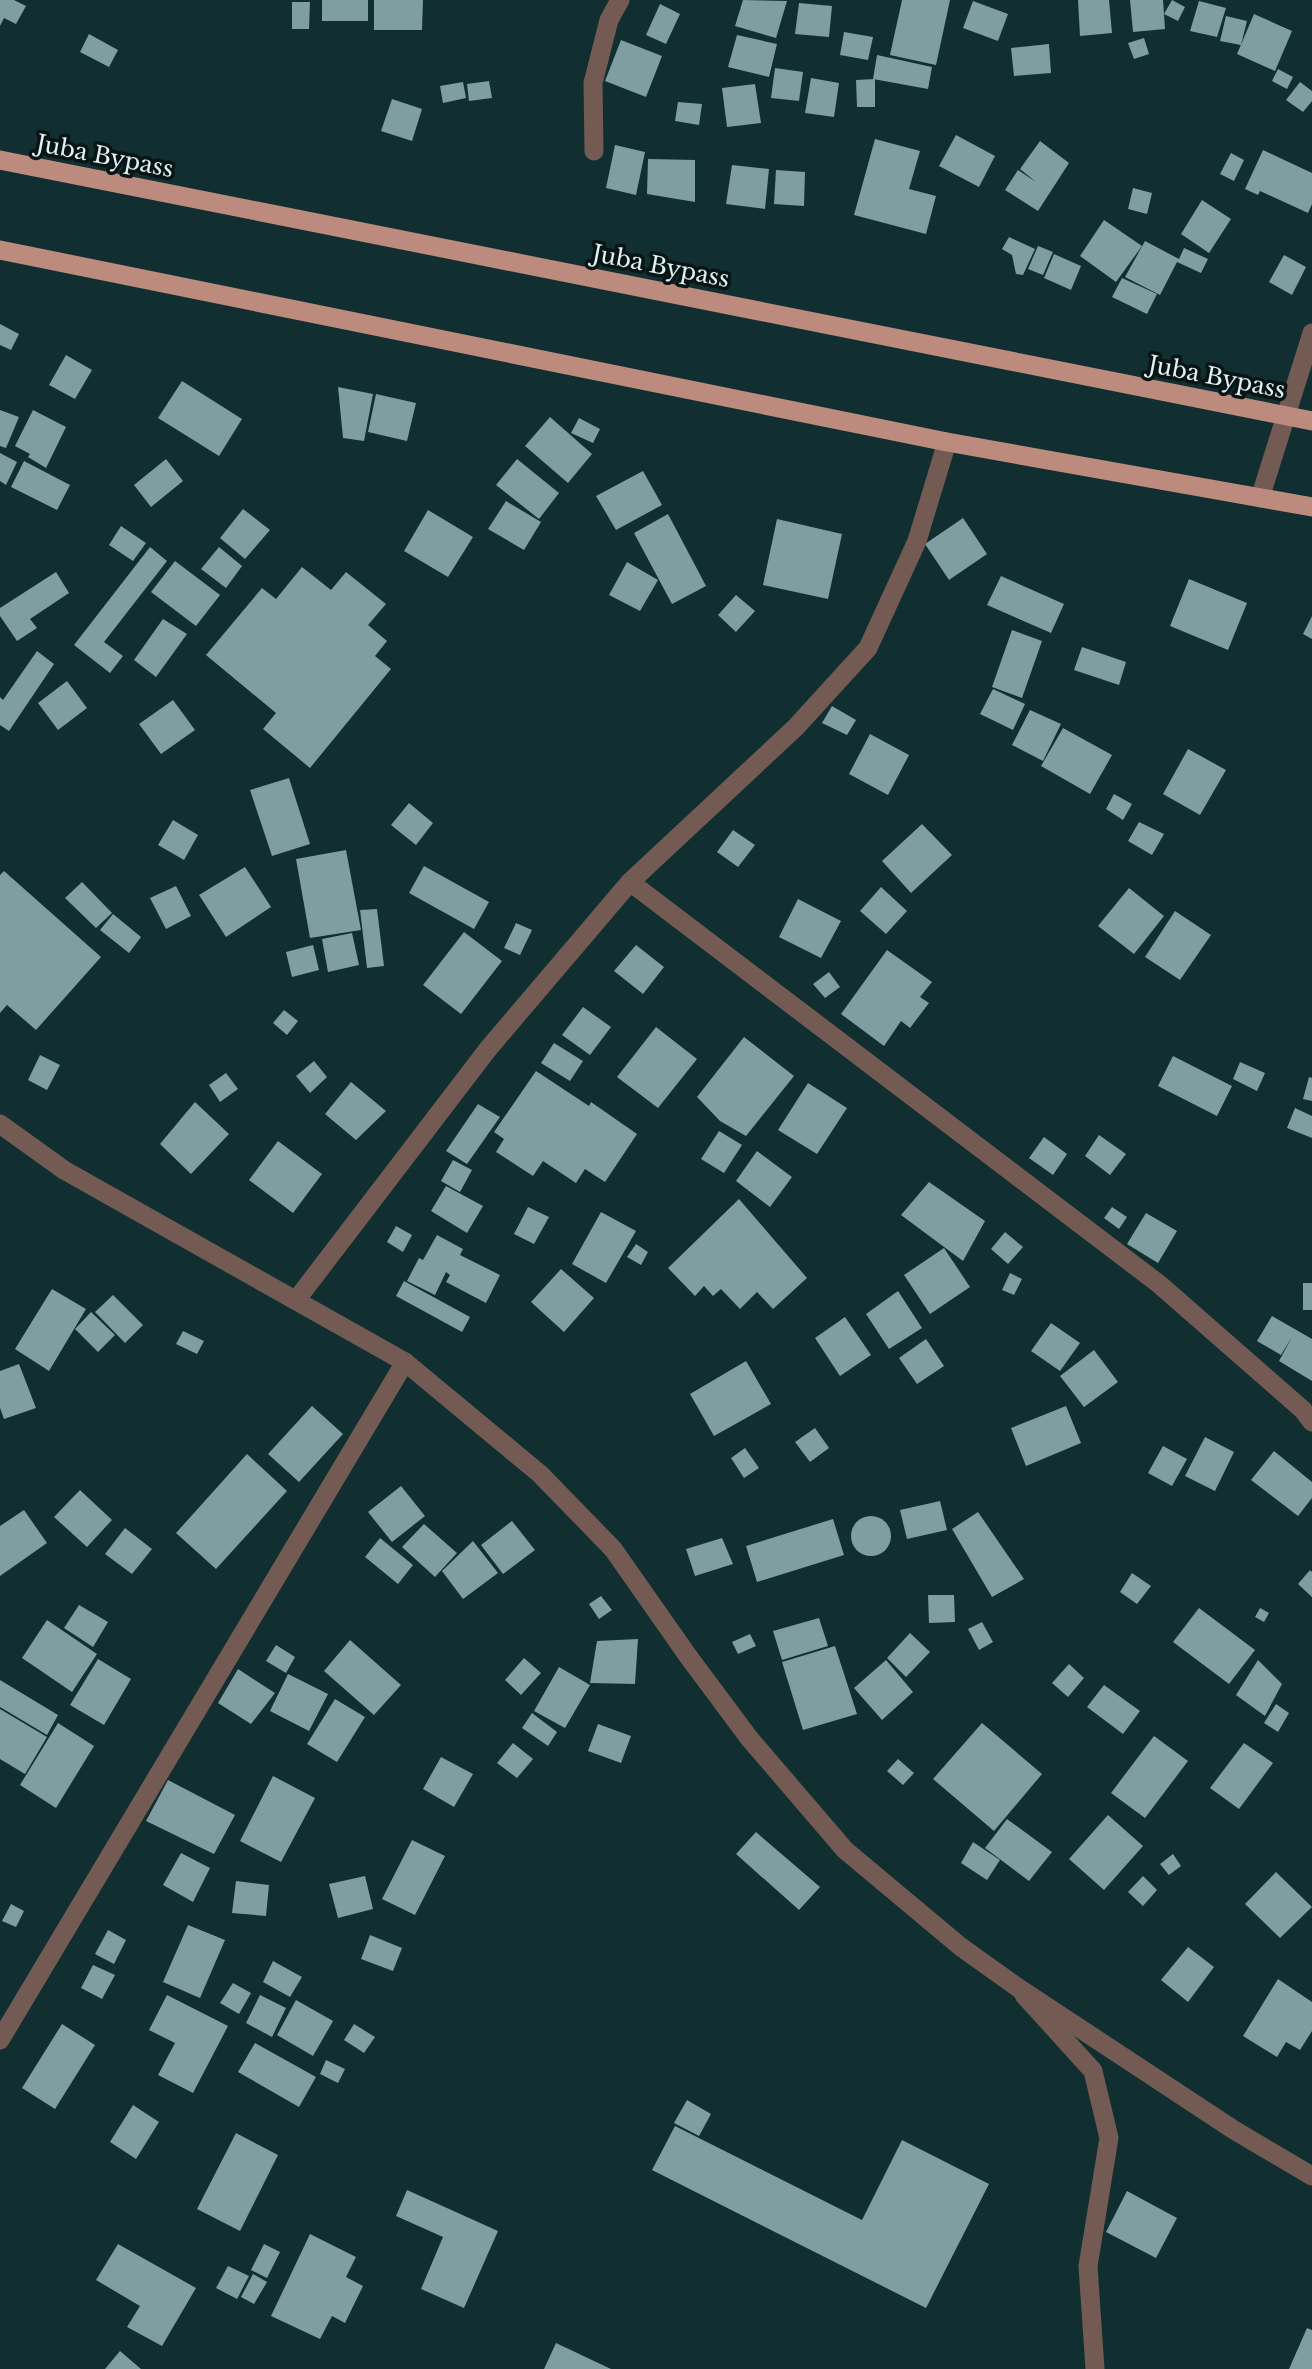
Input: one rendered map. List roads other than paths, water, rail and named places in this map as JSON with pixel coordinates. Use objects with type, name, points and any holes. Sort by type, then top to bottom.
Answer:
[{"type":"main road","name":"Juba Bypass","points":[[0,160],[1312,421]]},
{"type":"main road","points":[[0,250],[947,442],[1312,507]]},
{"type":"street","points":[[594,151],[593,83],[610,20],[620,0]]},
{"type":"street","points":[[1260,498],[1312,333]]},
{"type":"street","points":[[297,1299],[488,1049],[630,883],[796,727],[868,649],[917,541],[947,442]]},
{"type":"street","points":[[630,883],[1159,1284],[1303,1410],[1312,1422]]},
{"type":"street","points":[[0,1124],[64,1170],[405,1362],[540,1474],[613,1549],[749,1738],[845,1850],[961,1947],[1017,1987],[1234,2130],[1312,2176]]},
{"type":"street","points":[[0,2040],[405,1362]]},
{"type":"street","points":[[1017,1987],[1093,2071],[1109,2138],[1088,2266],[1096,2369]]}]
